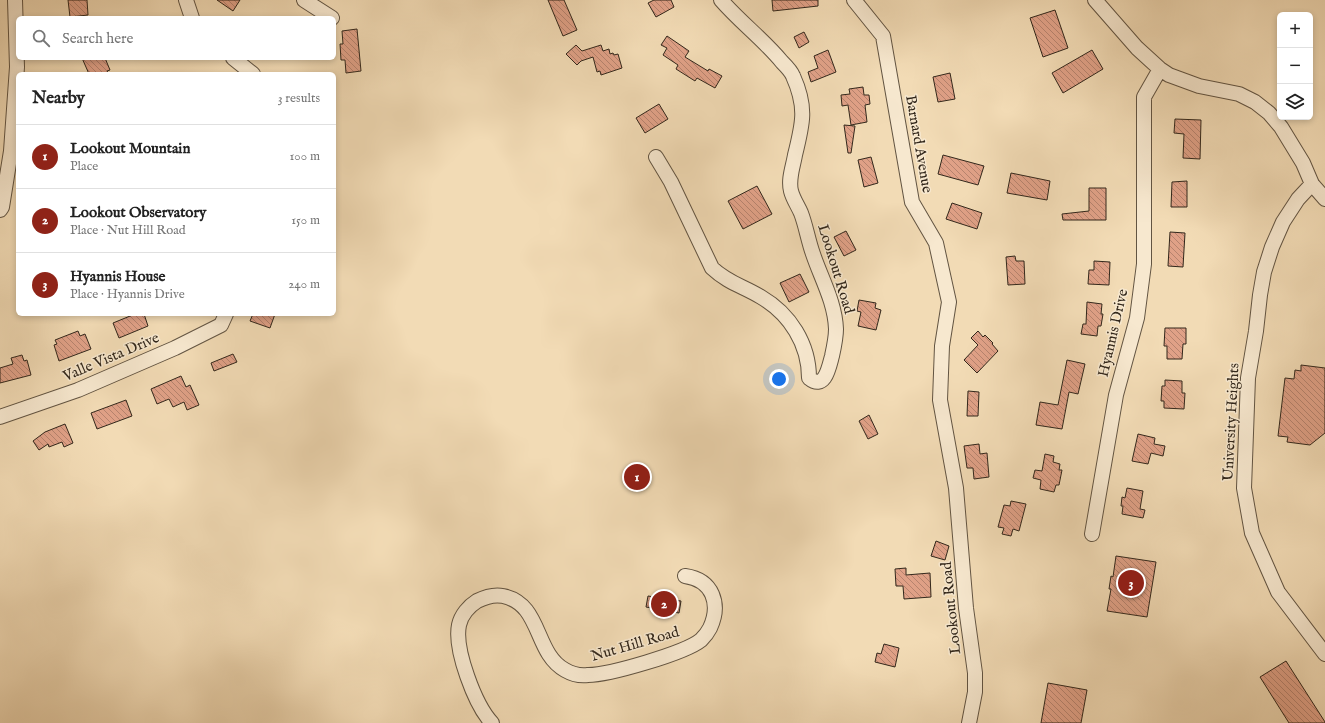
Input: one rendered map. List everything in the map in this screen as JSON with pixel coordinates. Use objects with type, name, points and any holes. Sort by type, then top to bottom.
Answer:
[{"type":"street","points":[[15,0],[16,34]]},
{"type":"street","points":[[186,0],[191,16]]},
{"type":"street","points":[[304,0],[329,16]]},
{"type":"street","name":"Lookout Road","points":[[656,158],[671,182],[712,268],[721,277],[760,296],[782,313],[791,324],[802,344],[806,355],[808,378],[813,382],[822,380],[828,371],[836,329],[833,309],[813,255],[801,214],[791,190],[792,167],[803,117],[800,92],[793,74],[774,51],[720,0]]},
{"type":"street","name":"Barnard Avenue","points":[[854,0],[883,36],[912,202],[936,243],[949,302],[942,346],[940,400],[956,488]]},
{"type":"street","points":[[1095,0],[1137,48],[1160,70],[1199,86],[1239,94],[1255,102],[1269,114],[1281,127],[1303,163],[1312,184],[1325,198]]},
{"type":"street","points":[[17,60],[17,72]]},
{"type":"street","points":[[236,60],[250,72]]},
{"type":"street","name":"Hyannis Drive","points":[[1092,534],[1116,395],[1137,318],[1144,264],[1144,97],[1160,70]]},
{"type":"street","points":[[0,210],[11,151],[16,81]]},
{"type":"street","name":"University Heights","points":[[1312,184],[1298,199],[1283,222],[1272,247],[1264,272],[1248,378],[1244,488],[1252,532],[1278,592],[1325,654]]},
{"type":"street","name":"Valle Vista Drive","points":[[0,417],[78,390],[175,348],[221,325],[225,316]]},
{"type":"street","name":"Lookout Road","points":[[956,488],[966,608],[975,673],[975,692],[969,723]]},
{"type":"street","name":"Nut Hill Road","points":[[492,723],[482,710],[471,685],[460,648],[458,635],[459,623],[471,604],[483,598],[492,596],[510,598],[519,603],[527,610],[543,643],[556,663],[564,670],[572,673],[589,675],[640,664],[690,646],[701,640],[708,632],[713,621],[715,611],[714,601],[704,582],[695,577],[685,576]]},
{"type":"building","points":[[68,0],[87,0],[88,15],[70,16]]},
{"type":"building","points":[[217,0],[240,0],[233,11]]},
{"type":"building","points":[[548,0],[564,0],[577,30],[563,36]]},
{"type":"building","points":[[654,0],[671,0],[674,7],[656,17],[648,3]]},
{"type":"building","points":[[772,0],[818,0],[818,6],[773,11]]},
{"type":"building","points":[[1055,10],[1068,48],[1043,57],[1030,18]]},
{"type":"building","points":[[357,29],[361,71],[346,73],[345,60],[341,60],[340,44],[343,44],[342,31]]},
{"type":"building","points":[[804,32],[809,42],[799,48],[794,37]]},
{"type":"building","points":[[667,36],[689,51],[685,57],[708,71],[709,69],[722,76],[715,88],[697,78],[695,81],[676,69],[678,65],[663,55],[667,48],[661,45]]},
{"type":"building","points":[[576,45],[582,51],[601,45],[603,51],[609,49],[610,54],[618,54],[622,68],[601,75],[600,71],[597,72],[593,57],[581,61],[577,65],[566,54]]},
{"type":"building","points":[[828,50],[836,72],[811,82],[808,72],[818,68],[814,56]]},
{"type":"building","points":[[1092,50],[1103,69],[1063,93],[1052,73]]},
{"type":"building","points":[[83,60],[106,60],[110,70],[108,72],[88,72]]},
{"type":"building","points":[[950,73],[955,99],[938,102],[933,77]]},
{"type":"building","points":[[863,87],[864,95],[869,95],[870,104],[865,105],[867,122],[851,125],[848,105],[842,106],[841,95],[850,94],[849,89]]},
{"type":"building","points":[[659,104],[668,119],[645,133],[636,118]]},
{"type":"building","points":[[1175,119],[1201,120],[1200,159],[1183,158],[1184,134],[1174,133]]},
{"type":"building","points":[[844,125],[855,126],[851,153],[848,153]]},
{"type":"building","points":[[943,155],[984,166],[978,185],[938,174]]},
{"type":"building","points":[[871,157],[878,183],[864,187],[858,160]]},
{"type":"building","points":[[1011,173],[1050,181],[1047,200],[1007,193]]},
{"type":"building","points":[[1187,181],[1187,207],[1171,207],[1172,182]]},
{"type":"building","points":[[757,186],[772,214],[743,229],[728,201]]},
{"type":"building","points":[[1089,188],[1106,188],[1106,220],[1063,220],[1062,214],[1089,211]]},
{"type":"building","points":[[952,203],[982,213],[977,229],[946,219]]},
{"type":"building","points":[[846,231],[856,250],[844,256],[834,237]]},
{"type":"building","points":[[1170,232],[1185,233],[1183,267],[1168,266]]},
{"type":"building","points":[[1015,256],[1016,261],[1024,261],[1025,284],[1008,285],[1006,257]]},
{"type":"building","points":[[1094,261],[1110,262],[1109,285],[1088,284],[1089,270],[1094,270]]},
{"type":"building","points":[[800,274],[809,292],[789,302],[780,283]]},
{"type":"building","points":[[859,300],[876,303],[875,308],[881,310],[876,330],[858,326],[861,312],[857,311]]},
{"type":"building","points":[[1087,302],[1102,304],[1101,314],[1103,314],[1101,326],[1098,326],[1097,336],[1081,334],[1083,324],[1086,324]]},
{"type":"building","points":[[130,316],[145,316],[148,326],[119,338],[113,323]]},
{"type":"building","points":[[252,316],[274,316],[270,328],[250,321]]},
{"type":"building","points":[[1165,328],[1186,328],[1186,344],[1183,344],[1182,359],[1167,359],[1167,346],[1164,346]]},
{"type":"building","points":[[78,331],[80,336],[85,334],[91,349],[59,361],[54,345],[57,344],[55,340]]},
{"type":"building","points":[[978,331],[983,337],[985,335],[993,343],[992,344],[998,351],[977,373],[964,360],[978,345],[971,338]]},
{"type":"building","points":[[233,354],[237,362],[214,371],[211,363]]},
{"type":"building","points":[[22,355],[24,361],[27,360],[31,375],[0,383],[0,368],[13,364],[11,358]]},
{"type":"building","points":[[1067,360],[1085,364],[1078,394],[1069,392],[1062,429],[1036,425],[1040,402],[1058,405]]},
{"type":"building","points":[[1301,365],[1325,368],[1325,433],[1310,445],[1287,442],[1288,437],[1278,436],[1285,378],[1294,379],[1295,370],[1301,371]]},
{"type":"building","points":[[181,376],[186,387],[190,385],[199,405],[187,410],[184,402],[173,407],[169,399],[157,404],[151,389]]},
{"type":"building","points":[[1165,380],[1182,381],[1182,393],[1185,393],[1184,409],[1164,408],[1164,401],[1161,401],[1162,386],[1165,386]]},
{"type":"building","points":[[968,391],[979,392],[978,416],[967,416]]},
{"type":"building","points":[[126,400],[132,416],[97,429],[91,413]]},
{"type":"building","points":[[869,415],[878,434],[868,439],[859,421]]},
{"type":"building","points":[[65,424],[73,443],[64,447],[62,442],[49,447],[48,444],[39,450],[33,441],[45,432]]},
{"type":"building","points":[[1138,434],[1155,438],[1154,444],[1165,446],[1163,456],[1151,453],[1148,464],[1132,461]]},
{"type":"building","points":[[979,444],[980,454],[987,453],[989,477],[974,479],[973,468],[967,468],[964,446]]},
{"type":"building","points":[[1045,454],[1054,456],[1053,462],[1060,464],[1059,470],[1062,470],[1059,485],[1056,485],[1054,492],[1040,489],[1041,480],[1033,478],[1035,470],[1042,471]]},
{"type":"building","points":[[1127,488],[1143,491],[1140,509],[1145,510],[1143,518],[1122,514],[1122,497],[1125,498]]},
{"type":"building","points":[[1011,501],[1026,504],[1019,531],[1013,529],[1011,536],[1002,534],[1004,528],[998,527],[1004,505],[1010,506]]},
{"type":"building","points":[[936,541],[949,546],[945,560],[931,556]]},
{"type":"building","points":[[1116,556],[1156,562],[1147,617],[1107,611],[1111,589],[1109,589],[1111,576],[1113,577]]},
{"type":"building","points":[[906,568],[906,575],[930,573],[931,597],[904,599],[903,586],[896,586],[895,569]]},
{"type":"building","points":[[648,596],[681,601],[679,613],[646,607]]},
{"type":"building","points":[[884,644],[899,648],[895,667],[875,662],[877,653],[881,654]]},
{"type":"building","points":[[1286,661],[1325,723],[1289,723],[1260,677]]},
{"type":"building","points":[[1048,683],[1087,690],[1081,723],[1041,723]]},
{"type":"place","name":"Lookout Mountain","points":[[637,477]]},
{"type":"place","name":"Hyannis House","points":[[1131,583]]},
{"type":"place","name":"Lookout Observatory","points":[[664,604]]}]
